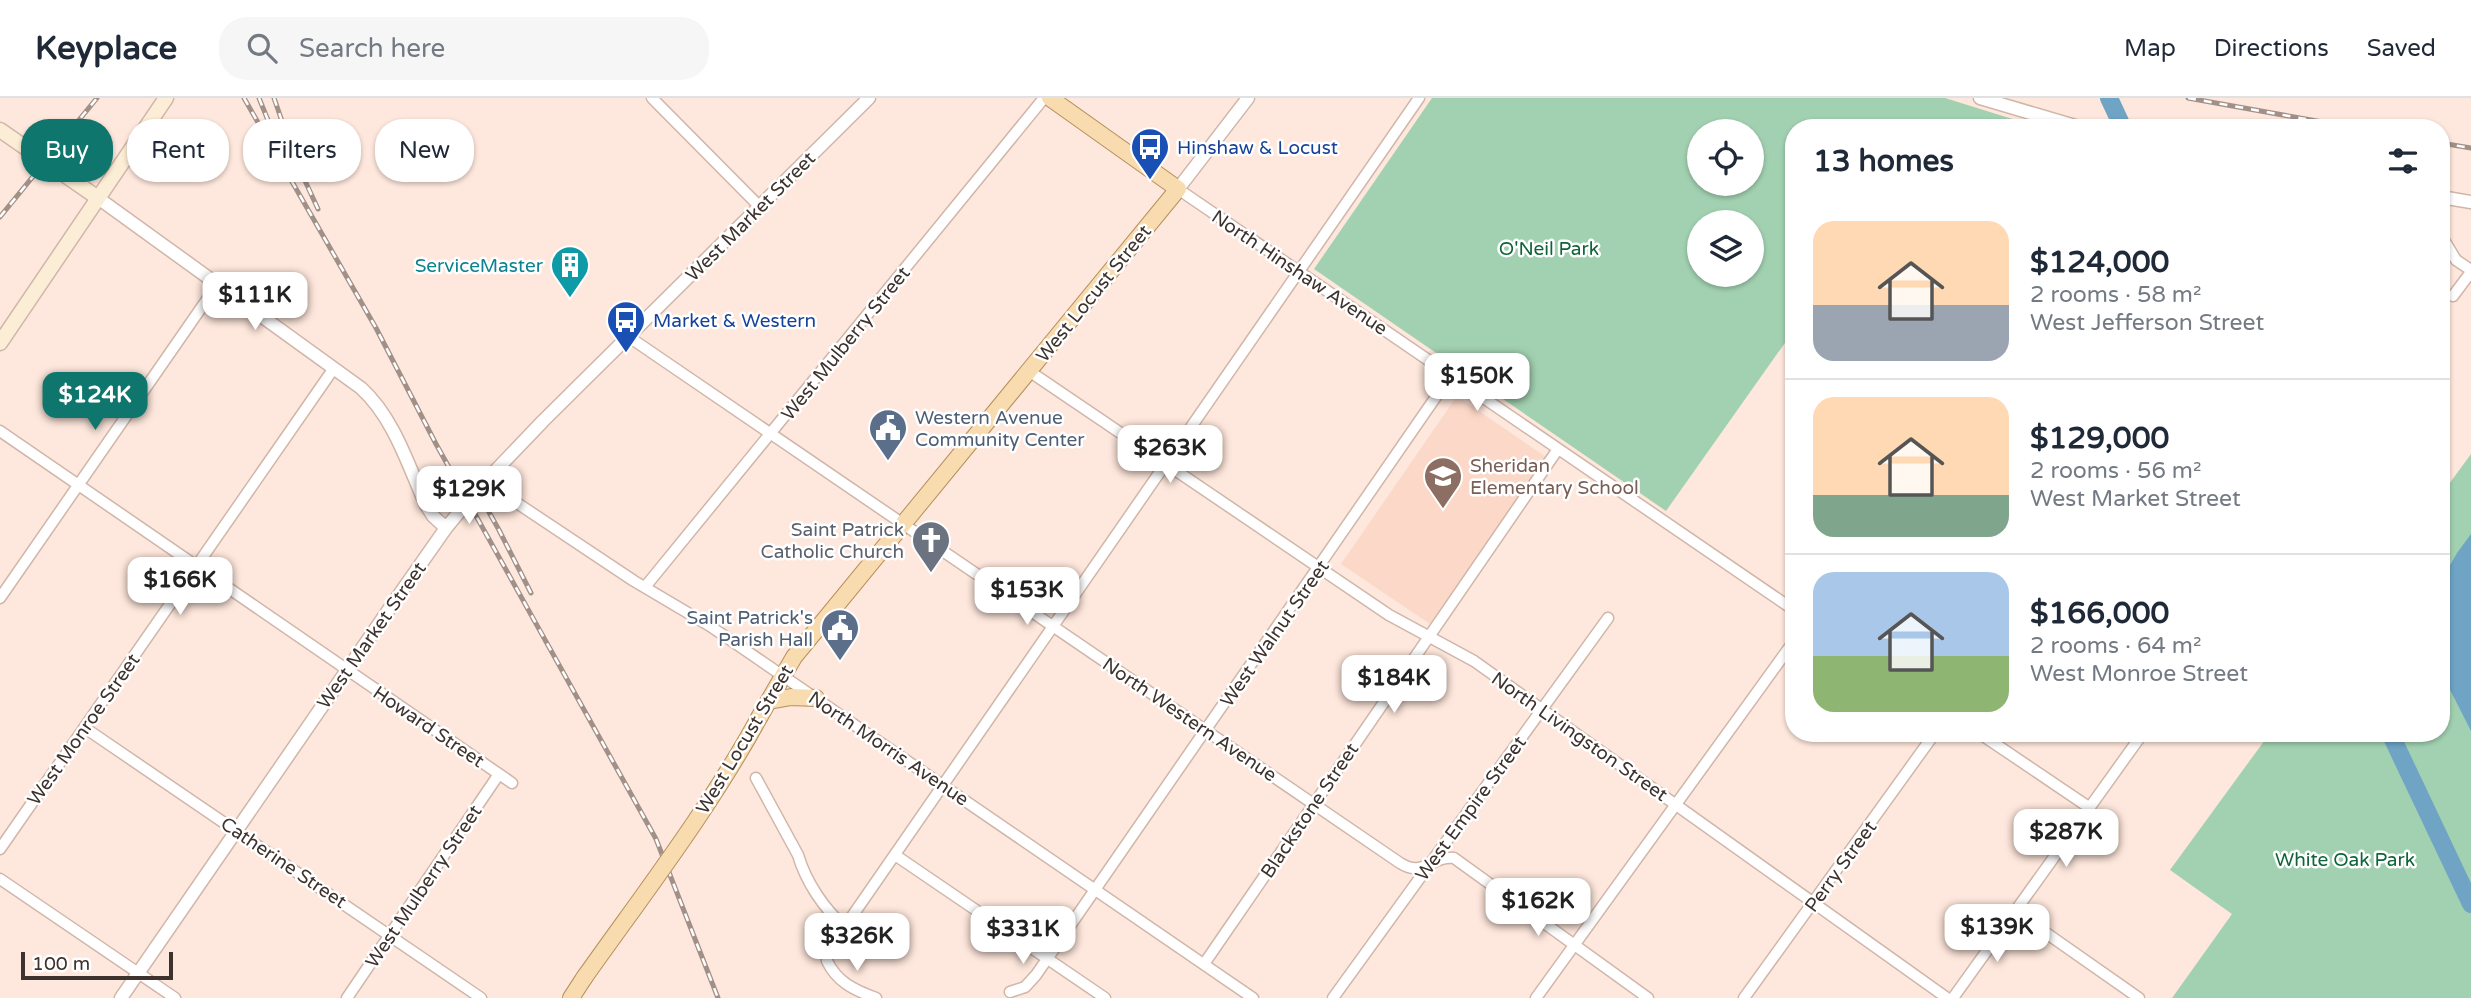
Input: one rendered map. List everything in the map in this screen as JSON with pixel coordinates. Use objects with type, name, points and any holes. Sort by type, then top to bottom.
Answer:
[{"type":"main road","points":[[0,343],[166,98]]},
{"type":"main road","name":"North Hinshaw Avenue","points":[[1050,98],[1178,189]]},
{"type":"main road","points":[[0,130],[98,198]]},
{"type":"main road","name":"West Locust Street","points":[[571,998],[742,750],[794,657],[1178,189]]},
{"type":"main road","points":[[769,701],[791,697],[816,698]]},
{"type":"street","points":[[652,98],[760,207]]},
{"type":"street","name":"West Market Street","points":[[121,998],[446,528],[484,481],[869,98]]},
{"type":"street","name":"West Mulberry Street","points":[[645,587],[1044,98]]},
{"type":"street","name":"West Locust Street","points":[[1178,189],[1248,98]]},
{"type":"street","points":[[876,998],[838,979],[827,961],[828,951],[1419,98]]},
{"type":"street","points":[[1980,98],[2044,119]]},
{"type":"street","name":"North Hinshaw Avenue","points":[[1178,189],[1785,604]]},
{"type":"street","points":[[98,198],[362,387],[379,407],[426,505],[446,528]]},
{"type":"street","points":[[2450,198],[2471,202]]},
{"type":"street","points":[[2450,250],[2456,260],[2471,270],[2453,296]]},
{"type":"street","points":[[0,598],[216,285]]},
{"type":"street","name":"North Western Avenue","points":[[629,337],[1410,869],[1420,869],[1445,857],[1454,858],[1648,998]]},
{"type":"street","name":"West Monroe Street","points":[[0,849],[334,368]]},
{"type":"street","name":"North Livingston Street","points":[[1030,371],[1389,615],[1474,661],[1947,998]]},
{"type":"street","name":"West Walnut Street","points":[[1010,992],[1030,983],[1048,959],[1451,375]]},
{"type":"street","name":"Howard Street","points":[[0,432],[512,783]]},
{"type":"street","name":"Blackstone Street","points":[[1204,964],[1558,449]]},
{"type":"street","name":"North Morris Avenue","points":[[484,481],[645,587],[710,626],[1253,998]]},
{"type":"street","name":"West Empire Street","points":[[1335,994],[1608,618]]},
{"type":"street","points":[[1536,998],[1785,654]]},
{"type":"street","name":"Catherine Street","points":[[85,728],[481,998]]},
{"type":"street","name":"Perry Street","points":[[1744,998],[1929,742]]},
{"type":"street","points":[[1992,742],[2090,808]]},
{"type":"street","points":[[1953,998],[2137,742]]},
{"type":"street","name":"West Mulberry Street","points":[[346,998],[499,774]]},
{"type":"street","points":[[756,778],[798,855],[802,868],[830,914],[845,927]]},
{"type":"street","points":[[895,855],[1105,998]]},
{"type":"street","points":[[0,879],[175,998]]},
{"type":"street","points":[[2016,912],[2139,998]]},
{"type":"street","points":[[1335,994],[1348,998]]},
{"type":"shaded area","name":"Sheridan Elementary School","points":[[1457,396],[1546,457],[1430,624],[1341,564]]},
{"type":"green space","name":"O'Neil Park","points":[[1432,98],[1945,98],[2012,119],[1785,119],[1785,343],[1666,511],[1314,269]]},
{"type":"green space","name":"White Oak Park","points":[[2471,454],[2471,998],[2172,998],[2232,914],[2170,870],[2263,742],[2450,742],[2450,483]]},
{"type":"water","points":[[2471,534],[2471,731],[2450,690],[2450,565]]},
{"type":"waterway","points":[[2109,98],[2119,119]]},
{"type":"waterway","points":[[2394,742],[2471,904]]},
{"type":"railway","points":[[0,217],[97,98]]},
{"type":"railway","points":[[244,98],[376,328],[436,444],[656,839],[718,998]]},
{"type":"railway","points":[[259,98],[268,119]]},
{"type":"railway","points":[[274,98],[295,159],[318,209]]},
{"type":"railway","points":[[2188,98],[2306,119]]},
{"type":"railway","points":[[2450,144],[2471,148]]},
{"type":"railway","points":[[467,473],[531,593]]},
{"type":"place","name":"Hinshaw & Locust","points":[[1150,181]]},
{"type":"place","name":"ServiceMaster","points":[[570,299]]},
{"type":"place","name":"Market & Western","points":[[626,354]]},
{"type":"place","name":"Western Avenue Community Center","points":[[888,462]]},
{"type":"place","name":"Sheridan Elementary School","points":[[1443,510]]},
{"type":"place","name":"Saint Patrick Catholic Church","points":[[931,574]]},
{"type":"place","name":"Saint Patrick's Parish Hall","points":[[840,662]]}]
